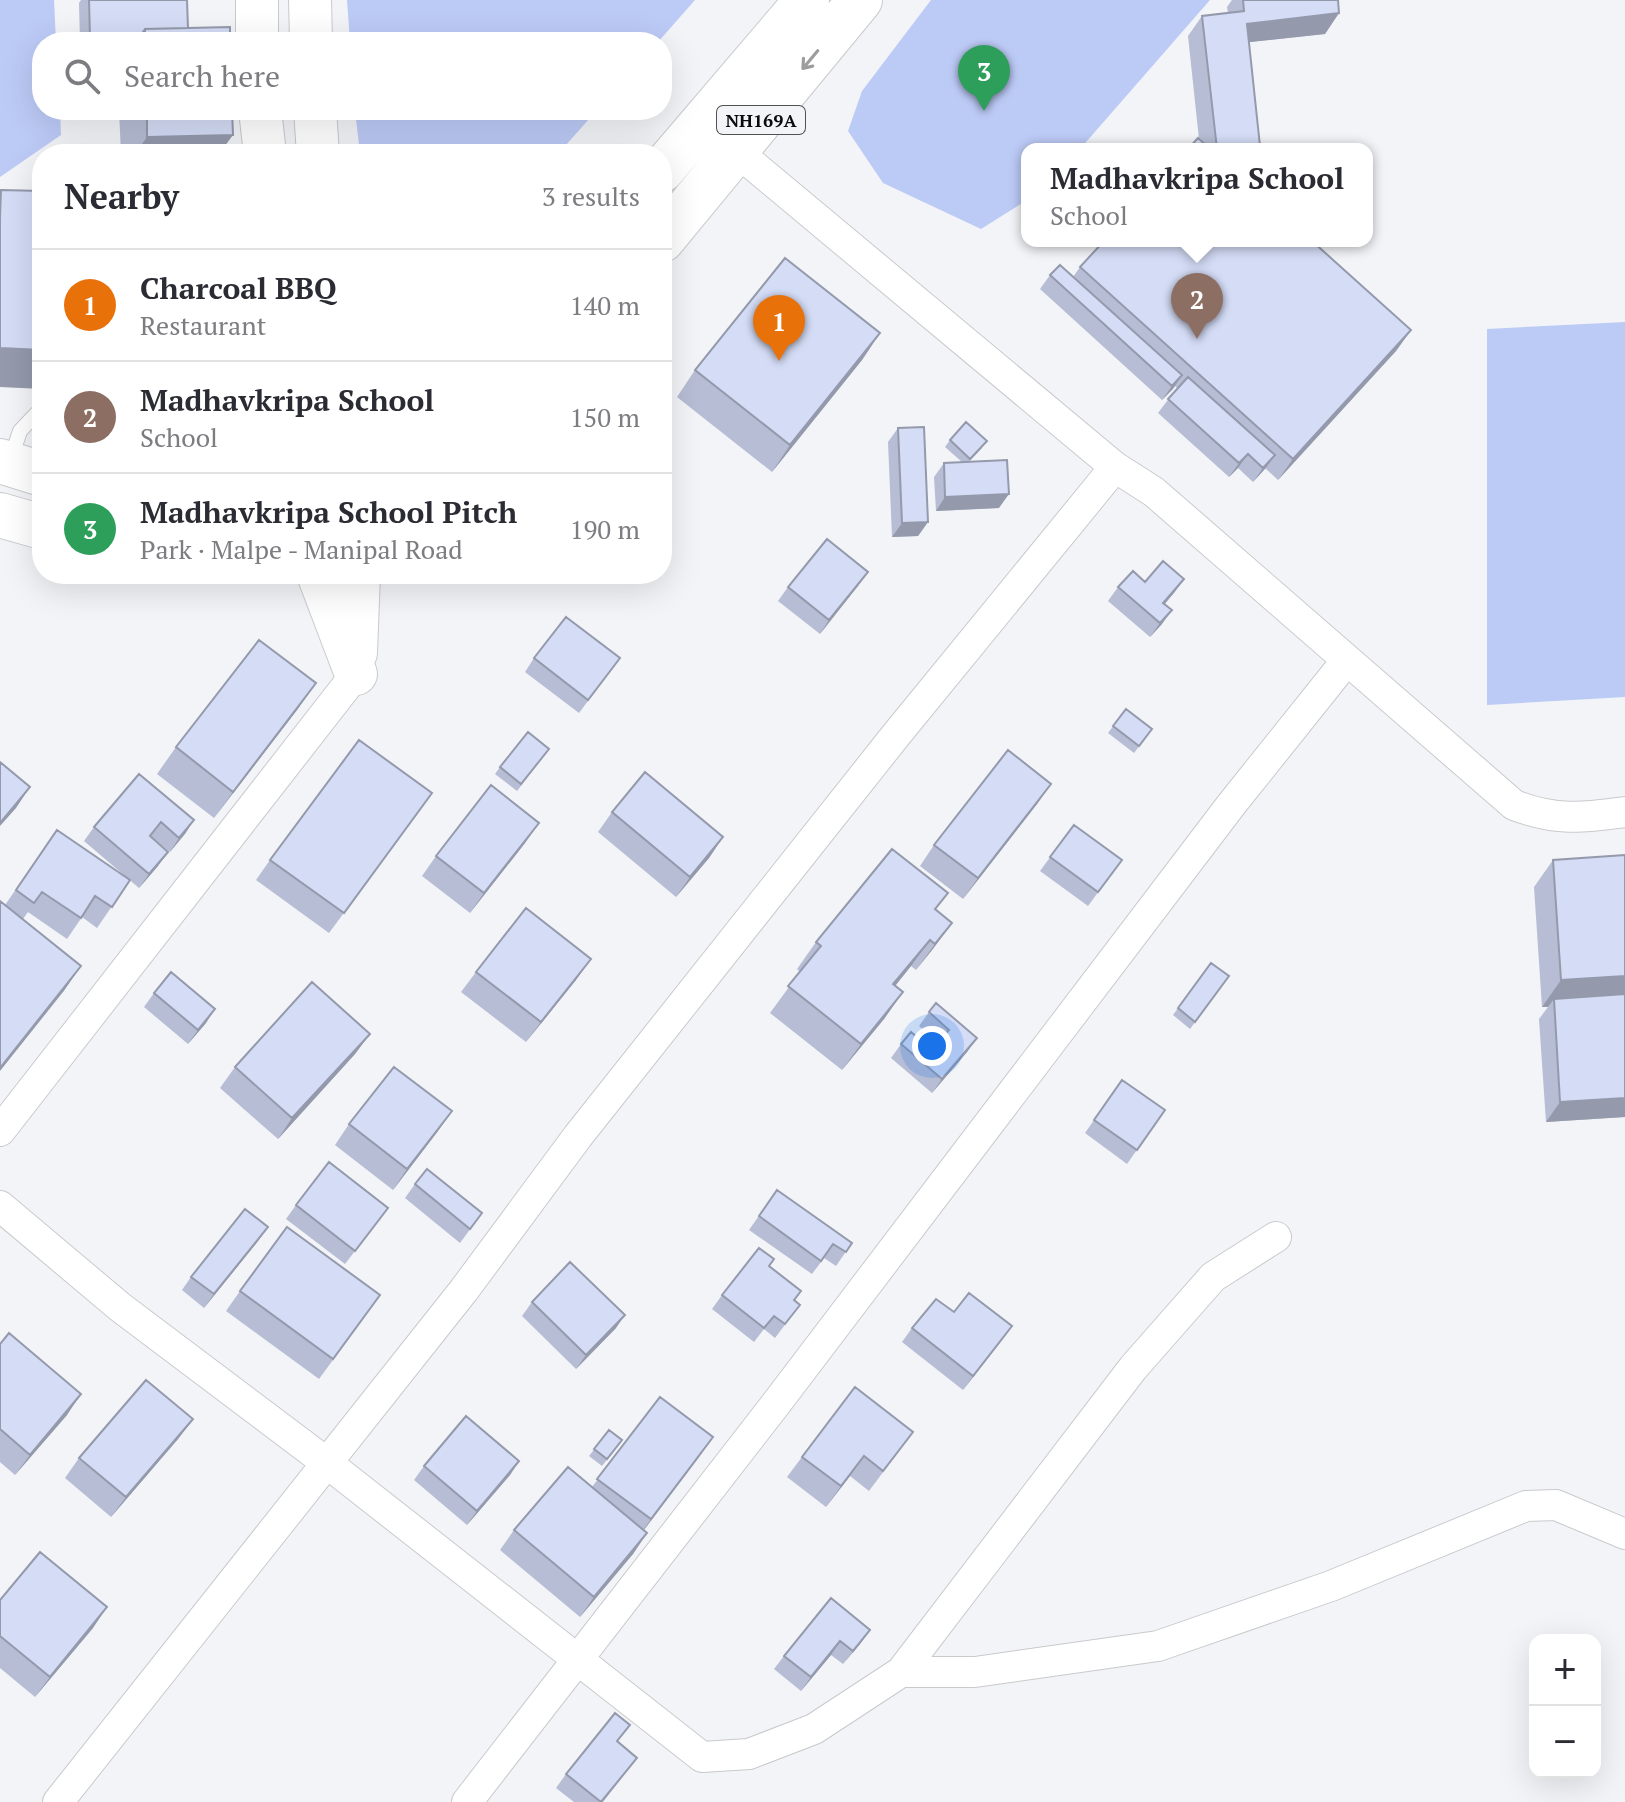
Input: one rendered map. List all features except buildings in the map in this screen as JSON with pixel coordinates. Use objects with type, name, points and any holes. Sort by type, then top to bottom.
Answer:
[{"type":"highway","name":"NH169A","points":[[672,158],[807,0]]},
{"type":"highway","name":"NH169A","points":[[672,228],[860,0]]},
{"type":"highway","points":[[0,515],[32,524]]},
{"type":"main road","points":[[257,0],[257,32]]},
{"type":"main road","points":[[310,0],[311,32]]},
{"type":"main road","points":[[261,120],[264,144]]},
{"type":"main road","points":[[316,120],[317,144]]},
{"type":"main road","points":[[322,584],[356,674]]},
{"type":"main road","points":[[356,674],[359,584]]},
{"type":"street","points":[[735,150],[1115,467],[1154,492],[1514,805],[1544,816],[1573,819],[1625,812]]},
{"type":"street","points":[[58,1802],[464,1290],[578,1136],[924,699],[1115,467]]},
{"type":"street","points":[[467,1802],[1231,805],[1347,660]]},
{"type":"street","points":[[0,1131],[356,674]]},
{"type":"street","points":[[0,1206],[120,1307],[327,1463],[702,1757],[749,1754],[814,1729],[901,1672],[1133,1368],[1213,1277],[1276,1237]]},
{"type":"street","points":[[901,1672],[975,1672],[1158,1646],[1331,1586],[1526,1506],[1556,1505],[1625,1534]]},
{"type":"lane","points":[[17,467],[20,431],[32,418]]},
{"type":"shaded area","points":[[0,0],[54,0],[56,32],[32,32],[32,120],[60,120],[61,135],[48,144],[32,144],[32,155],[0,177]]},
{"type":"shaded area","points":[[347,0],[695,0],[667,32],[349,32]]},
{"type":"shaded area","points":[[931,0],[1210,0],[1085,143],[1021,143],[1021,204],[981,229],[883,183],[848,131],[862,91]]},
{"type":"shaded area","points":[[356,120],[588,120],[567,144],[359,144]]},
{"type":"shaded area","points":[[1625,322],[1625,697],[1487,705],[1487,329]]},
{"type":"place","name":"Madhavkripa School Pitch","points":[[984,111]]},
{"type":"place","name":"Madhavkripa School","points":[[1197,339]]},
{"type":"place","name":"Charcoal BBQ","points":[[779,361]]}]
